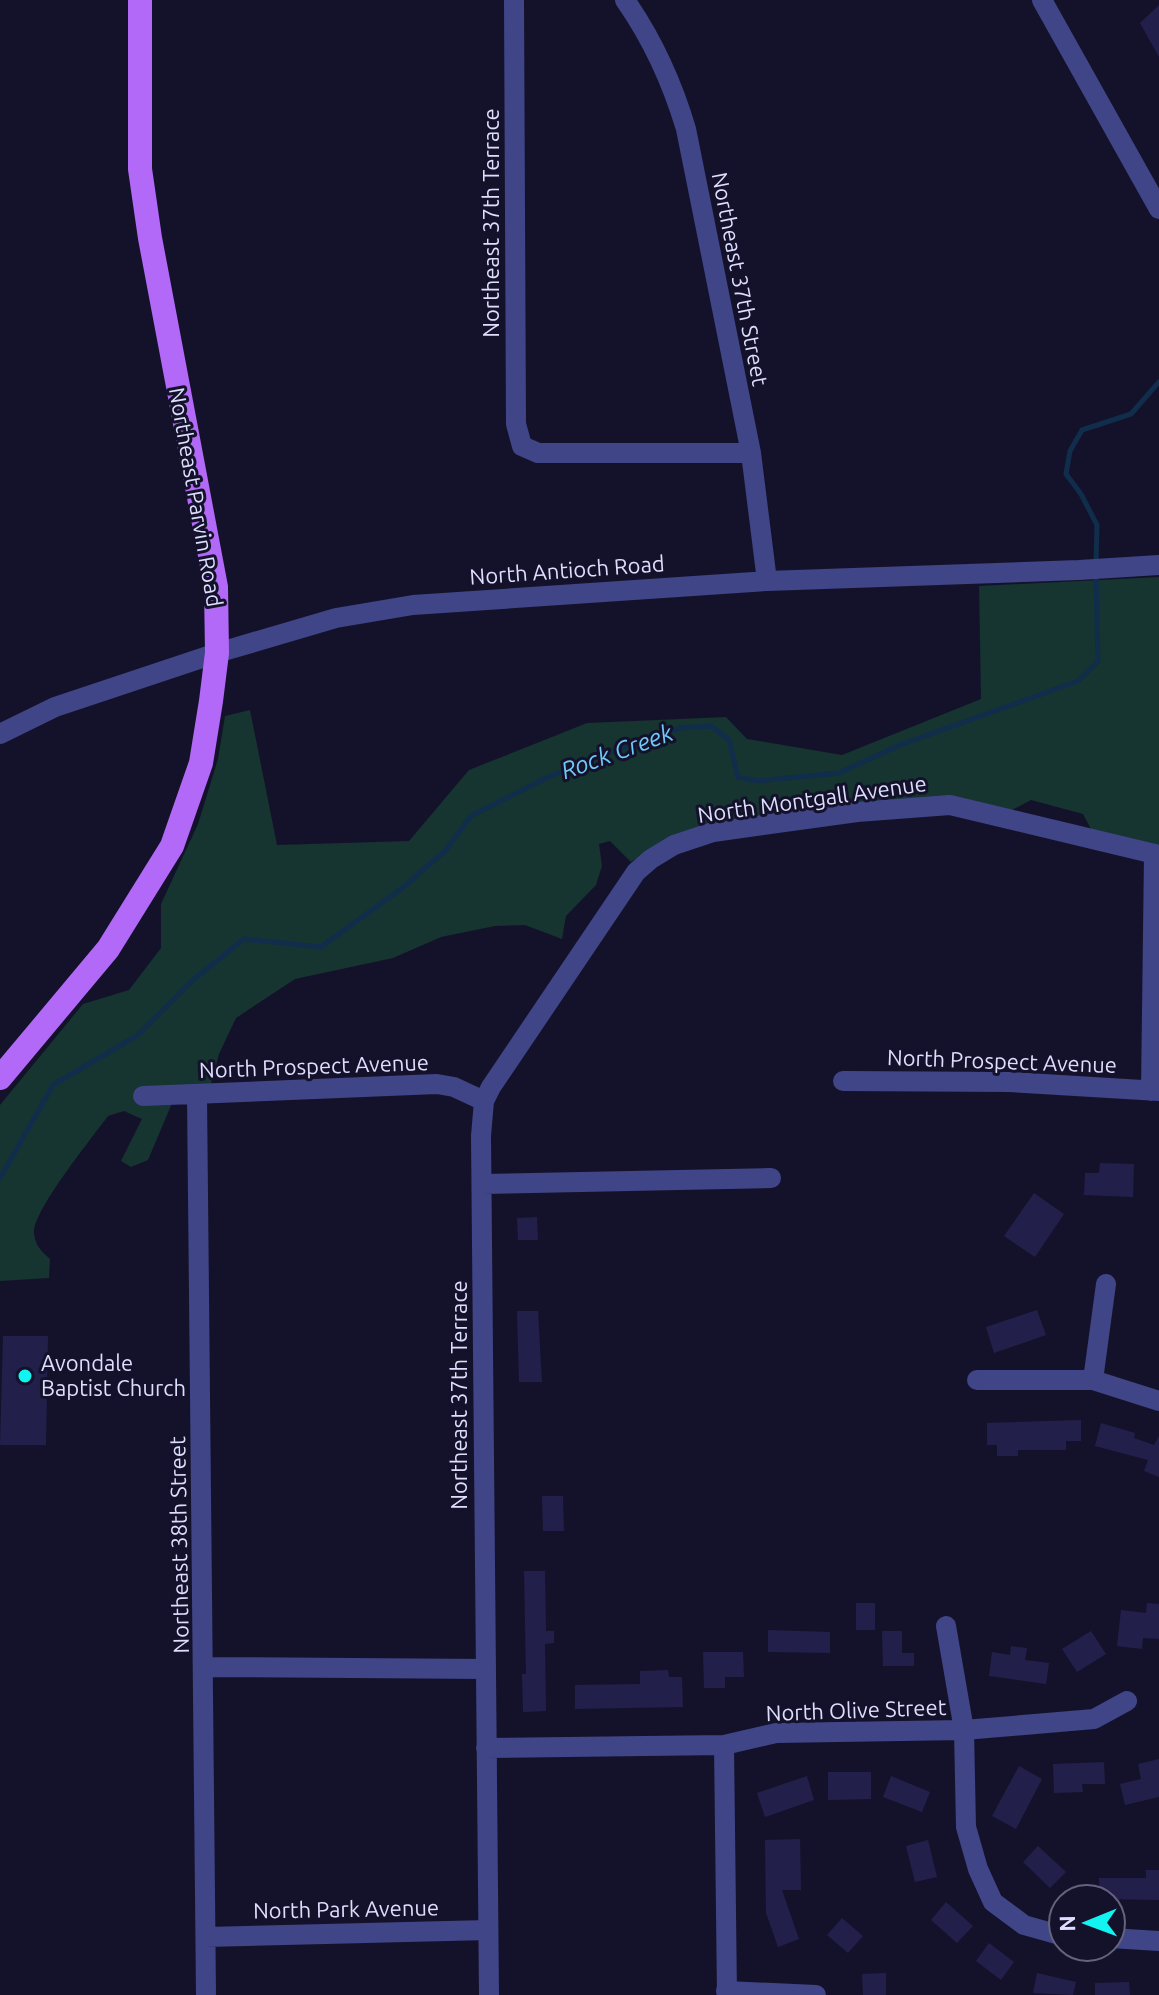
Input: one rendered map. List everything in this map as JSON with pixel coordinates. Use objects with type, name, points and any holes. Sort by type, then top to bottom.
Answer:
[{"type":"main road","name":"Northeast Parvin Road","points":[[0,1078],[108,949],[172,846],[201,763],[217,653],[216,587],[152,252],[140,169],[140,0]]},
{"type":"street","name":"Northeast 37th Terrace","points":[[514,0],[516,424],[522,446],[538,453],[751,453]]},
{"type":"street","name":"Northeast 37th Street","points":[[625,0],[660,57],[686,129],[751,453],[767,581]]},
{"type":"street","points":[[1042,0],[1158,205]]},
{"type":"street","name":"North Antioch Road","points":[[0,734],[55,707],[217,653],[336,618],[413,605],[767,581],[1159,565]]},
{"type":"street","name":"North Montgall Avenue","points":[[484,1101],[624,888],[636,872],[674,845],[713,832],[857,812],[950,805],[1157,855]]},
{"type":"street","points":[[1155,1091],[1157,855]]},
{"type":"street","name":"North Prospect Avenue","points":[[843,1081],[1010,1082],[1155,1091]]},
{"type":"street","name":"North Prospect Avenue","points":[[143,1096],[437,1084],[454,1087],[484,1101]]},
{"type":"street","name":"Northeast 38th Street","points":[[197,1095],[206,1995]]},
{"type":"street","name":"Northeast 37th Terrace","points":[[484,1101],[482,1184],[489,1995]]},
{"type":"street","points":[[482,1184],[771,1178]]},
{"type":"street","points":[[1093,1380],[1106,1284]]},
{"type":"street","points":[[977,1380],[1093,1380],[1159,1401]]},
{"type":"street","points":[[946,1626],[964,1730],[966,1827],[978,1869],[993,1902],[1024,1925],[1047,1931]]},
{"type":"street","points":[[204,1667],[485,1669]]},
{"type":"street","name":"North Olive Street","points":[[486,1748],[724,1745],[776,1733],[964,1730],[1094,1719],[1127,1701]]},
{"type":"street","points":[[724,1745],[726,1993],[816,1995]]},
{"type":"street","name":"North Park Avenue","points":[[206,1937],[488,1930]]},
{"type":"street","points":[[1127,1939],[1159,1941]]},
{"type":"green space","points":[[1159,577],[1159,847],[1092,831],[1083,814],[1031,800],[1012,810],[954,799],[671,837],[631,862],[610,841],[599,844],[602,866],[596,885],[566,916],[562,939],[525,925],[495,926],[441,937],[393,958],[295,979],[236,1018],[219,1054],[210,1087],[178,1089],[148,1160],[131,1167],[121,1161],[142,1119],[124,1111],[108,1116],[65,1174],[43,1208],[34,1233],[39,1248],[50,1259],[49,1278],[0,1281],[0,1105],[83,1004],[129,990],[161,948],[161,904],[198,824],[218,759],[225,716],[250,710],[277,845],[409,841],[469,770],[587,723],[726,717],[747,739],[842,755],[981,699],[979,586]]},
{"type":"building","points":[[1159,5],[1159,57],[1140,23]]},
{"type":"building","points":[[1100,1163],[1134,1164],[1133,1197],[1084,1195],[1085,1173],[1099,1173]]},
{"type":"building","points":[[1034,1193],[1064,1214],[1035,1257],[1004,1236]]},
{"type":"building","points":[[537,1217],[538,1240],[518,1240],[517,1218]]},
{"type":"building","points":[[1037,1310],[1046,1335],[994,1353],[986,1327]]},
{"type":"building","points":[[517,1311],[538,1311],[542,1382],[519,1382]]},
{"type":"building","name":"Avondale Baptist Church","points":[[3,1336],[48,1336],[46,1445],[0,1445]]},
{"type":"building","points":[[1081,1420],[1081,1441],[1066,1441],[1066,1450],[1018,1450],[1018,1456],[997,1456],[997,1445],[987,1445],[987,1423]]},
{"type":"building","points":[[1101,1423],[1135,1433],[1134,1438],[1154,1445],[1159,1436],[1159,1477],[1144,1471],[1148,1460],[1095,1446]]},
{"type":"building","points":[[542,1496],[563,1496],[564,1531],[543,1531]]},
{"type":"building","points":[[524,1571],[545,1571],[546,1631],[554,1631],[554,1643],[545,1644],[546,1711],[523,1712],[522,1674],[526,1674]]},
{"type":"building","points":[[856,1603],[875,1603],[875,1630],[856,1630]]},
{"type":"building","points":[[1147,1603],[1159,1604],[1159,1639],[1143,1638],[1142,1649],[1117,1646],[1121,1610],[1146,1613]]},
{"type":"building","points":[[768,1630],[830,1632],[830,1653],[768,1652]]},
{"type":"building","points":[[882,1631],[902,1631],[902,1653],[914,1653],[914,1666],[883,1666]]},
{"type":"building","points":[[1091,1631],[1106,1654],[1077,1672],[1062,1649]]},
{"type":"building","points":[[1011,1646],[1027,1648],[1025,1660],[1049,1663],[1046,1684],[989,1676],[992,1652],[1010,1655]]},
{"type":"building","points":[[703,1652],[743,1652],[744,1677],[725,1677],[725,1688],[704,1688]]},
{"type":"building","points":[[668,1670],[669,1677],[682,1677],[683,1707],[575,1709],[575,1685],[640,1684],[640,1671]]},
{"type":"building","points":[[1159,1759],[1159,1797],[1125,1805],[1120,1784],[1141,1779],[1138,1764]]},
{"type":"building","points":[[1104,1762],[1105,1784],[1082,1784],[1083,1792],[1054,1793],[1053,1764]]},
{"type":"building","points":[[1019,1766],[1042,1779],[1016,1829],[992,1816]]},
{"type":"building","points":[[828,1772],[871,1772],[871,1799],[828,1800]]},
{"type":"building","points":[[807,1776],[814,1800],[765,1817],[757,1793]]},
{"type":"building","points":[[891,1776],[930,1792],[922,1812],[883,1797]]},
{"type":"building","points":[[800,1839],[801,1890],[782,1890],[799,1939],[778,1947],[766,1913],[765,1840]]},
{"type":"building","points":[[928,1840],[937,1877],[915,1882],[906,1846]]},
{"type":"building","points":[[1038,1846],[1066,1872],[1055,1883],[1047,1885],[1023,1862]]},
{"type":"building","points":[[1146,1870],[1159,1870],[1159,1900],[1127,1899],[1127,1883],[1099,1883],[1099,1878],[1146,1878]]},
{"type":"building","points":[[946,1902],[973,1926],[957,1943],[931,1920]]},
{"type":"building","points":[[842,1918],[863,1936],[848,1953],[827,1935]]},
{"type":"building","points":[[989,1943],[1014,1962],[1001,1980],[976,1961]]},
{"type":"building","points":[[886,1973],[886,1995],[863,1995],[862,1974]]},
{"type":"building","points":[[1037,1973],[1076,1982],[1073,1995],[1033,1993]]},
{"type":"building","points":[[1129,1982],[1130,1995],[1095,1995],[1095,1983]]},
{"type":"waterway","name":"Rock Creek","points":[[1096,564],[1097,525],[1081,494],[1066,474],[1070,451],[1082,430],[1131,414],[1159,382]]},
{"type":"waterway","name":"Rock Creek","points":[[0,1178],[53,1085],[138,1035],[193,980],[244,939],[321,947],[401,889],[445,851],[471,816],[544,779],[680,728],[711,726],[729,740],[738,777],[757,781],[839,773],[900,745],[1078,681],[1098,661],[1096,574]]},
{"type":"place","name":"Avondale Baptist Church","points":[[25,1376]]}]
